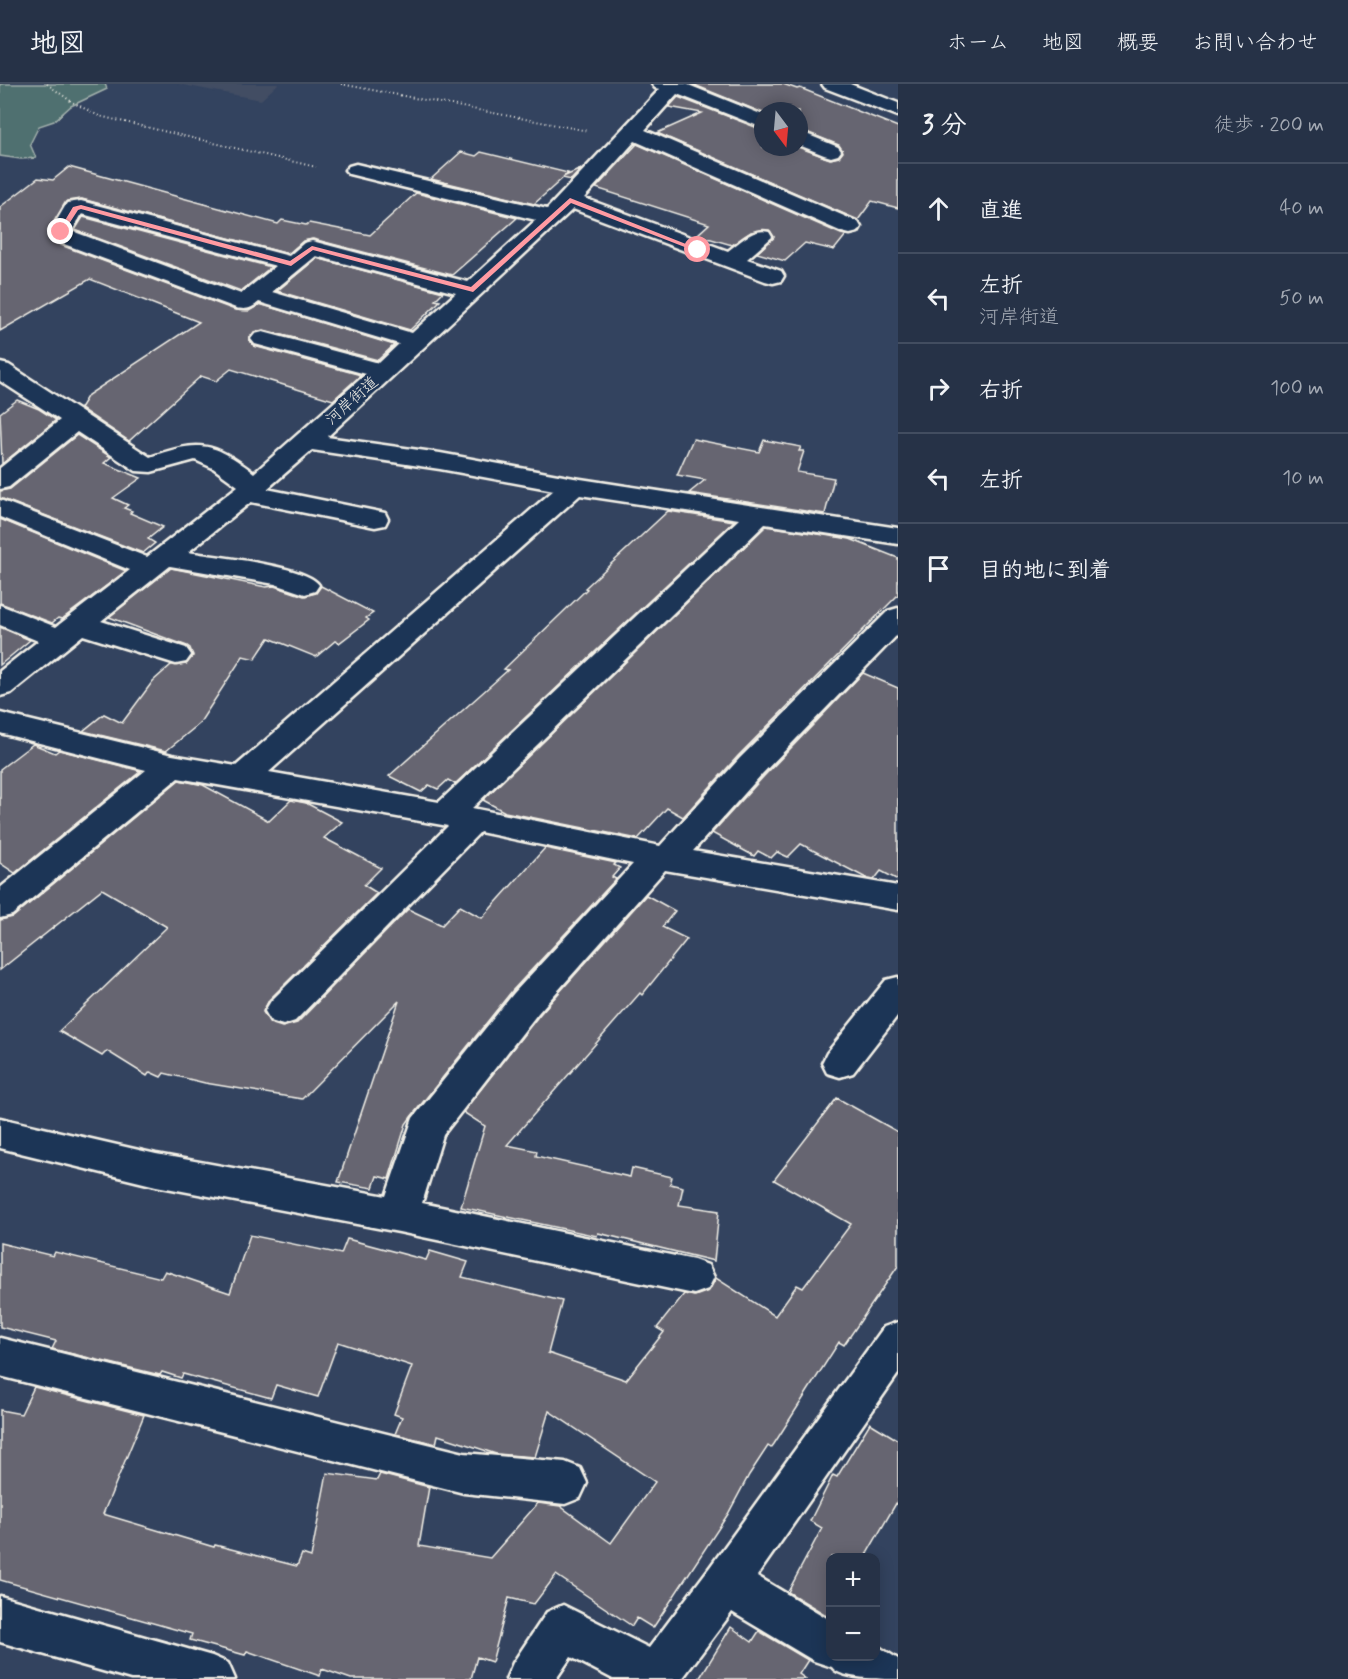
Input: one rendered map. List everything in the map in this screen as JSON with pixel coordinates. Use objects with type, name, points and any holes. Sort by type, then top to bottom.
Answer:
[{"type":"street","points":[[832,84],[898,110]]},
{"type":"street","name":"河岸街道","points":[[0,686],[307,442],[561,208],[629,135],[671,85]]},
{"type":"street","points":[[671,85],[754,119]]},
{"type":"street","points":[[629,135],[850,227]]},
{"type":"street","points":[[356,170],[561,208],[773,276]]},
{"type":"street","points":[[291,264],[81,207],[75,208],[61,232],[64,236],[244,303],[312,248],[473,290]]},
{"type":"street","points":[[730,261],[761,237]]},
{"type":"street","points":[[255,294],[418,342]]},
{"type":"street","points":[[263,339],[385,372]]},
{"type":"street","points":[[4,381],[76,420],[145,465],[159,465],[185,453],[207,453],[250,489],[375,519]]},
{"type":"street","points":[[0,482],[76,420]]},
{"type":"street","points":[[307,442],[440,461],[574,486],[898,536]]},
{"type":"street","points":[[244,777],[574,486]]},
{"type":"street","points":[[0,508],[157,563],[281,576],[305,585]]},
{"type":"street","points":[[283,1011],[459,817],[760,514]]},
{"type":"street","points":[[0,614],[68,632],[176,655]]},
{"type":"street","points":[[399,1215],[426,1129],[526,1003],[751,766],[898,617]]},
{"type":"street","points":[[0,723],[172,766],[459,817],[663,858],[897,898]]},
{"type":"street","points":[[0,906],[172,766]]},
{"type":"street","points":[[840,1063],[898,990]]},
{"type":"street","points":[[0,1133],[156,1170],[399,1215],[694,1277]]},
{"type":"street","points":[[529,1679],[562,1628],[643,1670],[659,1672],[726,1583],[898,1340]]},
{"type":"street","points":[[0,1357],[464,1473],[565,1483]]},
{"type":"street","points":[[726,1583],[826,1642]]},
{"type":"street","points":[[0,1619],[212,1679]]},
{"type":"street","points":[[858,1661],[888,1679]]},
{"type":"path","points":[[47,84],[72,102],[99,116],[316,167]]},
{"type":"path","points":[[341,84],[629,135]]},
{"type":"shaded area","points":[[178,84],[278,84],[261,100]]},
{"type":"green space","points":[[0,84],[105,84],[107,89],[71,106],[54,121],[39,126],[30,144],[36,158],[21,159],[0,156]]},
{"type":"building","points":[[692,84],[783,84],[800,88],[898,127],[898,208],[872,201],[858,220],[657,133],[702,113],[669,107],[678,97],[754,127],[754,156],[808,156],[808,151],[830,159],[839,157],[843,152],[839,145],[808,133],[808,102],[754,102],[754,109]]},
{"type":"building","points":[[637,144],[846,235],[834,250],[805,243],[785,261],[757,253],[774,237],[769,230],[751,232],[732,245],[697,235],[709,224],[596,188]]},
{"type":"building","points":[[461,152],[476,156],[481,152],[568,173],[563,177],[581,169],[571,180],[563,178],[534,204],[431,179]]},
{"type":"building","points":[[69,167],[278,224],[282,220],[306,225],[309,223],[370,235],[416,193],[517,218],[452,275],[313,239],[303,241],[288,254],[82,199],[67,201],[48,231],[55,243],[235,310],[249,311],[260,304],[394,345],[378,360],[264,330],[254,332],[249,339],[254,346],[361,375],[333,400],[231,369],[216,381],[201,376],[129,441],[80,408],[88,395],[199,322],[90,279],[0,331],[0,207],[38,178],[53,180]]},
{"type":"building","points":[[83,217],[271,267],[241,291],[75,230]]},
{"type":"building","points":[[317,258],[443,292],[435,300],[440,301],[410,330],[277,291]]},
{"type":"building","points":[[17,400],[39,409],[56,420],[2,464],[0,413]]},
{"type":"building","points":[[77,435],[111,457],[104,463],[141,478],[113,498],[128,505],[124,508],[132,511],[130,513],[163,527],[148,539],[155,543],[143,553],[0,498],[0,491],[10,489]]},
{"type":"building","points":[[693,439],[759,452],[764,440],[801,447],[799,451],[804,451],[797,472],[834,478],[825,514],[689,493],[705,480],[677,475]]},
{"type":"building","points":[[668,511],[734,521],[455,784],[448,780],[438,789],[429,785],[421,792],[389,776],[508,670],[504,669],[587,589],[585,588]]},
{"type":"building","points":[[0,519],[126,571],[62,619],[58,618],[52,623],[0,603]]},
{"type":"building","points":[[766,526],[850,539],[898,558],[898,595],[738,756],[683,817],[667,808],[638,839],[505,812],[483,800]]},
{"type":"building","points":[[171,568],[266,587],[274,586],[304,596],[316,593],[321,586],[373,613],[366,618],[369,620],[339,643],[335,641],[316,657],[269,638],[255,659],[243,656],[199,724],[166,751],[83,731],[104,714],[122,723],[153,681],[171,665],[186,664],[193,656],[187,646],[109,617]]},
{"type":"building","points":[[0,627],[30,640],[0,665]]},
{"type":"building","points":[[863,673],[898,688],[898,880],[881,871],[874,880],[868,879],[801,844],[788,857],[777,852],[771,858],[758,851],[754,856],[712,833],[764,776]]},
{"type":"building","points":[[33,744],[55,753],[59,750],[141,771],[15,873],[0,863],[0,769]]},
{"type":"building","points":[[179,780],[203,785],[269,821],[291,800],[306,803],[342,822],[324,838],[381,868],[364,885],[377,893],[269,1000],[263,1012],[270,1023],[282,1027],[297,1023],[408,909],[442,925],[460,906],[482,918],[545,848],[616,863],[614,865],[620,868],[612,877],[616,879],[512,991],[411,1117],[406,1124],[389,1179],[377,1176],[373,1188],[338,1182],[399,1001],[302,1099],[205,1083],[164,1073],[161,1077],[150,1072],[147,1076],[107,1051],[102,1056],[59,1031],[167,927],[102,889],[0,970],[0,920],[13,917]]},
{"type":"building","points":[[646,895],[675,911],[662,927],[687,939],[642,995],[640,993],[507,1145],[537,1151],[536,1156],[630,1177],[632,1168],[672,1177],[670,1184],[683,1187],[679,1205],[719,1211],[714,1261],[598,1233],[597,1236],[461,1207],[485,1126],[463,1112],[540,1014]]},
{"type":"building","points":[[837,1098],[898,1132],[898,1266],[844,1345],[839,1342],[774,1444],[771,1448],[768,1446],[728,1514],[653,1628],[637,1618],[632,1626],[556,1575],[534,1604],[509,1598],[492,1662],[477,1657],[471,1679],[351,1679],[322,1669],[320,1676],[247,1651],[245,1655],[190,1640],[192,1634],[0,1580],[0,1410],[21,1414],[34,1387],[144,1415],[103,1514],[214,1547],[215,1545],[297,1566],[302,1554],[311,1557],[327,1473],[377,1480],[380,1474],[429,1487],[419,1546],[490,1558],[538,1503],[560,1506],[611,1543],[655,1482],[549,1411],[535,1457],[496,1454],[438,1435],[436,1444],[395,1434],[402,1417],[394,1414],[412,1366],[338,1342],[318,1397],[276,1385],[271,1398],[183,1374],[181,1378],[162,1372],[160,1375],[52,1349],[56,1341],[0,1327],[0,1243],[53,1256],[55,1252],[161,1278],[165,1271],[230,1293],[250,1235],[341,1254],[347,1239],[426,1260],[430,1251],[468,1262],[462,1277],[562,1301],[548,1353],[626,1380],[664,1332],[657,1328],[684,1294],[695,1296],[709,1291],[716,1278],[775,1316],[797,1285],[803,1288],[851,1224],[774,1180]]},
{"type":"building","points":[[870,1423],[898,1440],[898,1500],[867,1553],[826,1553],[826,1615],[788,1592],[822,1528],[810,1521],[833,1475],[837,1477]]},
{"type":"building","points":[[731,1627],[752,1642],[759,1631],[808,1660],[799,1674],[806,1679],[699,1679]]},
{"type":"route","points":[[61,232],[75,208],[81,207],[291,264],[312,248],[473,290],[570,200],[698,250]]}]
